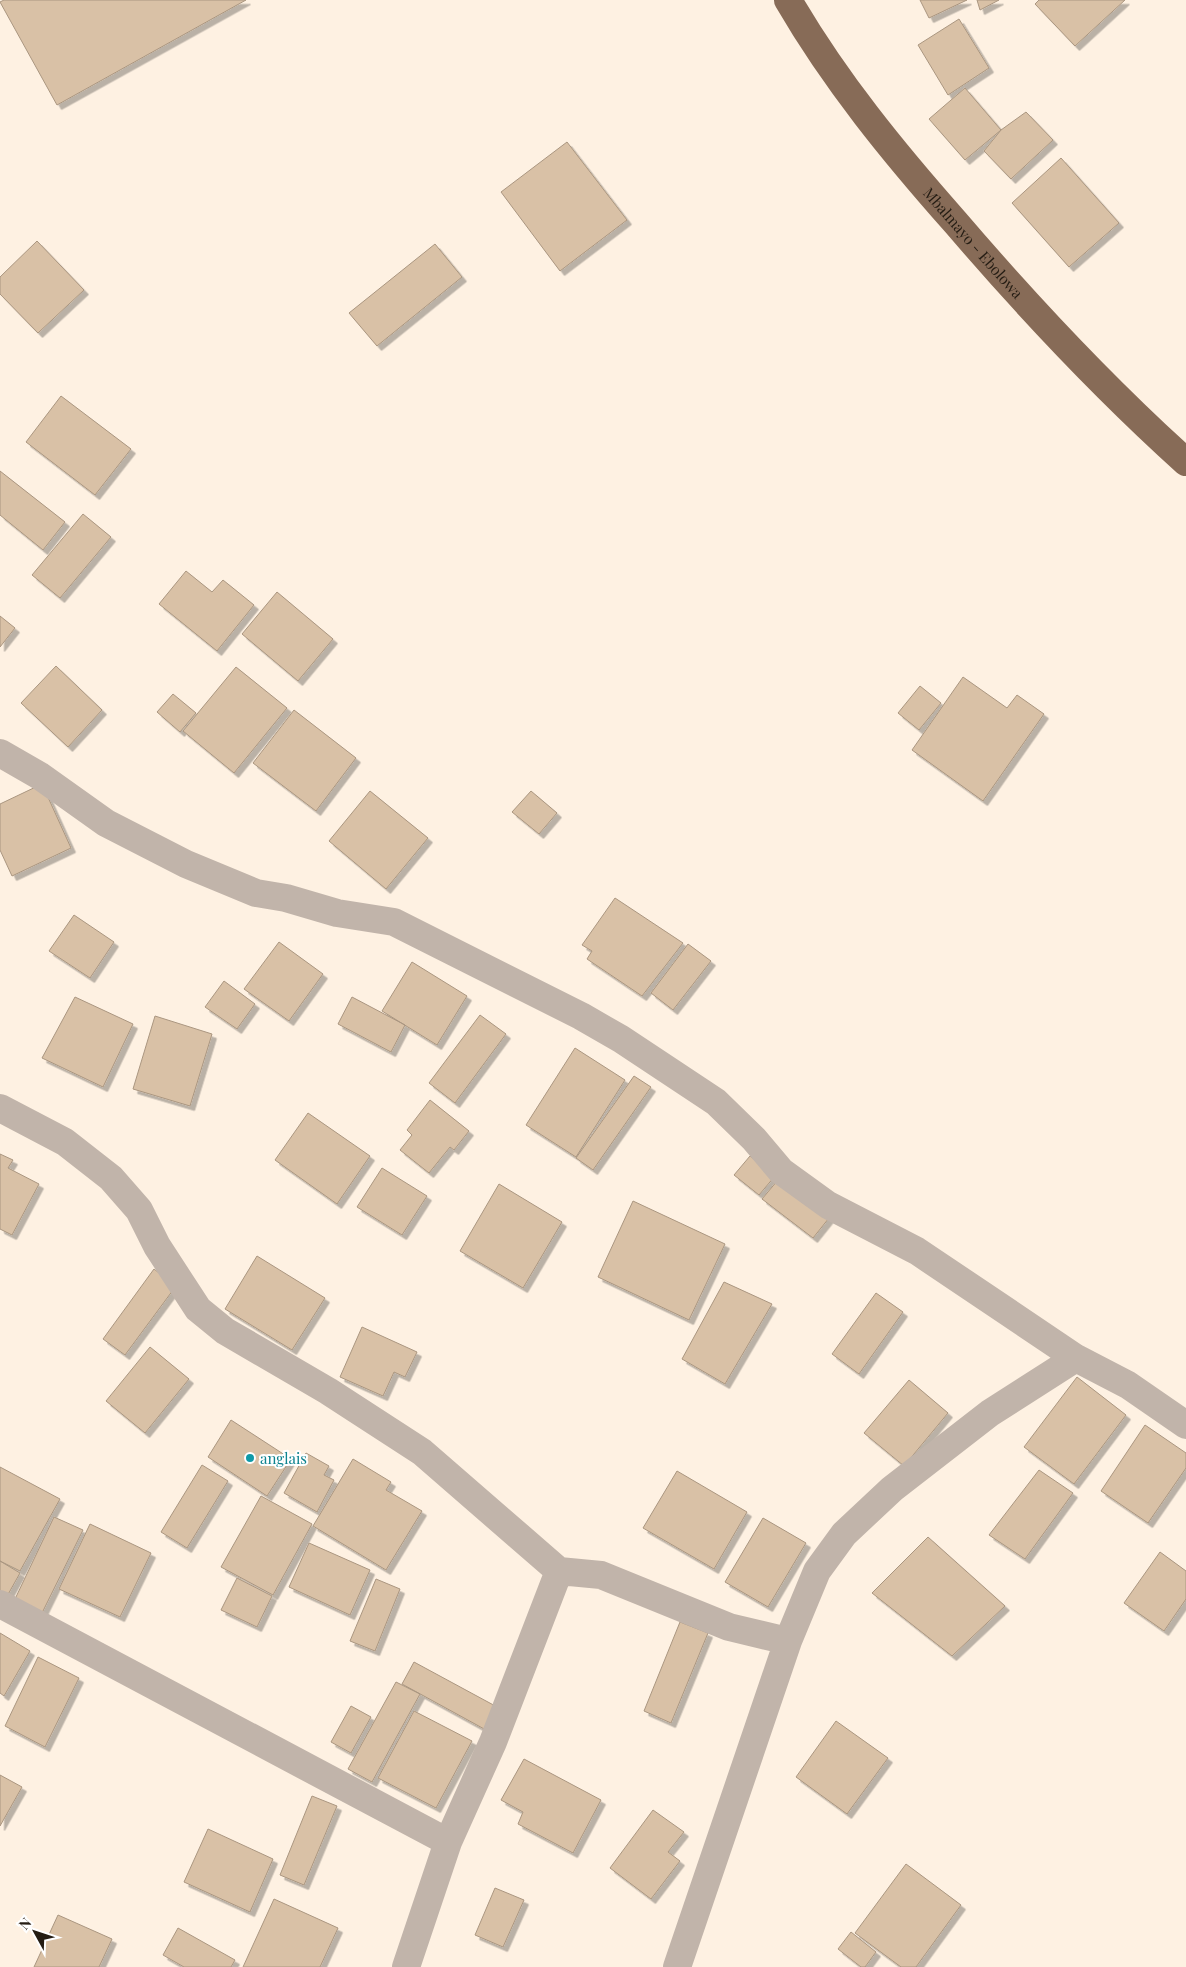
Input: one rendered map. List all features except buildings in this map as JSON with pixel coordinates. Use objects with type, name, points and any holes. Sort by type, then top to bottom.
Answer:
[{"type":"highway","name":"Mbalmayo - Ebolowa","points":[[788,0],[837,76],[886,143],[1017,294],[1145,426],[1186,462]]},
{"type":"street","points":[[0,753],[40,776],[106,823],[186,864],[256,893],[286,898],[337,913],[394,922],[581,1016],[621,1039],[716,1102],[754,1139],[781,1171],[828,1205],[917,1251],[1076,1358],[1128,1385],[1186,1425]]},
{"type":"street","points":[[0,1108],[65,1142],[111,1178],[139,1210],[157,1246],[198,1308],[224,1331],[328,1391],[422,1452],[559,1571],[601,1575],[729,1627],[788,1641]]},
{"type":"street","points":[[677,1967],[788,1641],[816,1571],[844,1534],[892,1489],[982,1419],[1076,1358]]},
{"type":"street","points":[[406,1967],[448,1842],[494,1742],[559,1571]]},
{"type":"street","points":[[0,1604],[448,1842]]},
{"type":"place","name":"anglais","points":[[250,1458]]}]
